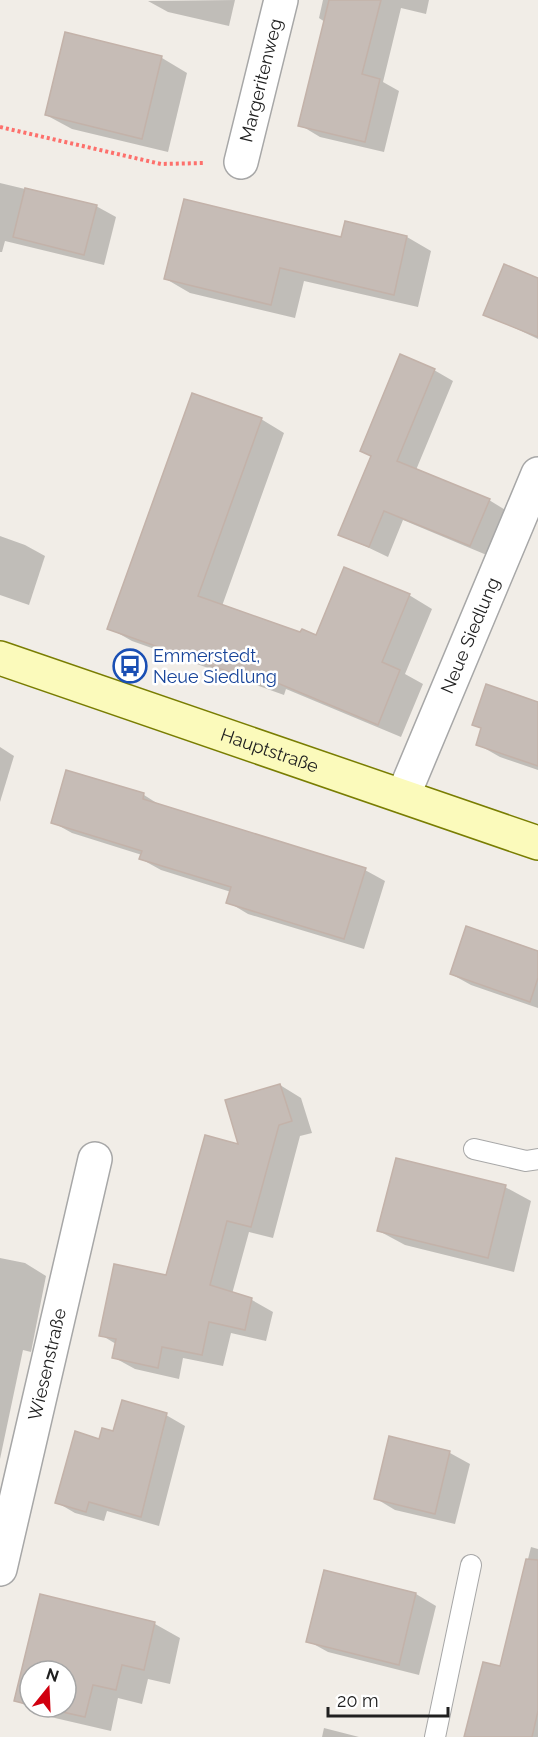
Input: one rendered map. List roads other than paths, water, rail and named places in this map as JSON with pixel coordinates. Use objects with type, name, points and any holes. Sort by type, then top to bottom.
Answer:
[{"type":"main road","name":"Hauptstraße","points":[[0,658],[538,843]]},
{"type":"street","name":"Margeritenweg","points":[[241,162],[281,0]]},
{"type":"street","name":"Neue Siedlung","points":[[403,796],[538,474]]},
{"type":"street","name":"Wiesenstraße","points":[[0,1569],[94,1159]]},
{"type":"lane","points":[[474,1149],[526,1161],[538,1159]]},
{"type":"lane","points":[[435,1737],[471,1565]]},
{"type":"place","name":"Emmerstedt, Neue Siedlung","points":[[130,666]]}]
